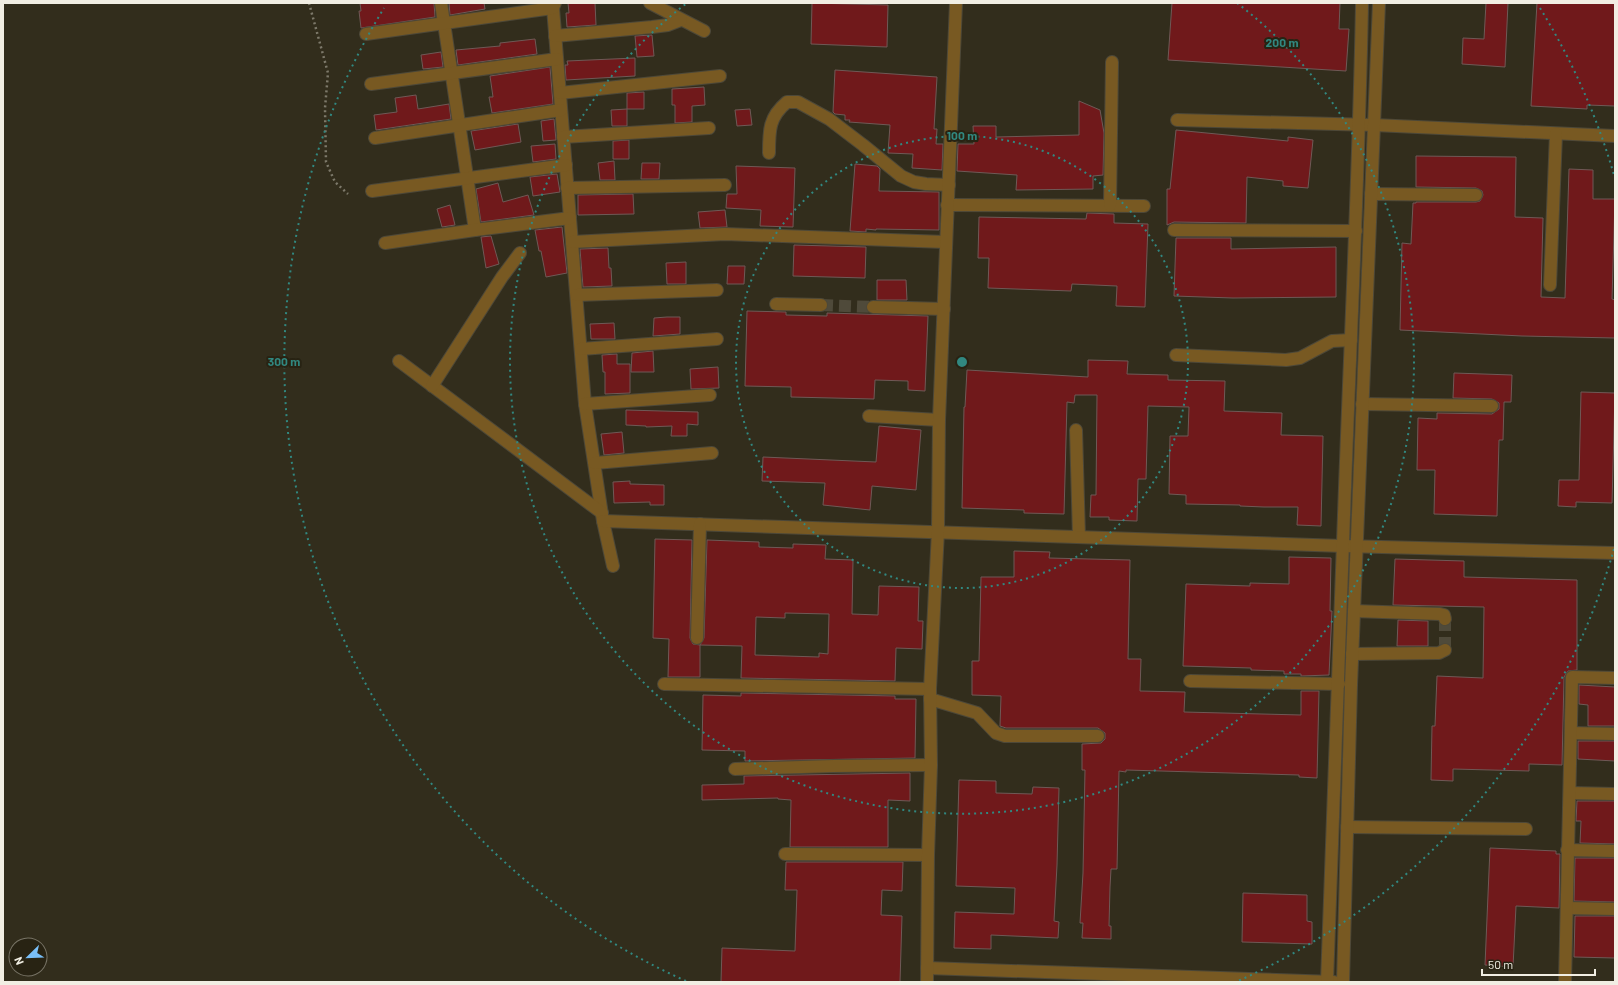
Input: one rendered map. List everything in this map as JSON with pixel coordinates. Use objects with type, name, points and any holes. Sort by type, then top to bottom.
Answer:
[{"type":"street","points":[[441,3],[474,230]]},
{"type":"street","points":[[650,3],[704,31]]},
{"type":"street","points":[[927,982],[928,855],[931,766],[930,694],[938,531],[939,420],[944,308],[945,242],[949,185],[956,3]]},
{"type":"street","points":[[1327,982],[1360,125],[1362,3]]},
{"type":"street","points":[[928,968],[1343,982],[1352,654],[1379,3]]},
{"type":"street","points":[[366,34],[554,5],[555,36],[585,404],[602,517],[613,566]]},
{"type":"street","points":[[555,36],[652,28],[668,25],[681,20]]},
{"type":"street","points":[[1362,25],[1378,26]]},
{"type":"street","points":[[371,84],[557,59]]},
{"type":"street","points":[[1110,205],[1112,62]]},
{"type":"street","points":[[560,94],[720,76]]},
{"type":"street","points":[[769,153],[769,130],[774,117],[779,109],[787,102],[798,102],[829,119],[864,145],[900,176],[914,182],[949,185]]},
{"type":"street","points":[[374,138],[561,110]]},
{"type":"street","points":[[1177,120],[1374,125],[1615,136]]},
{"type":"street","points":[[563,136],[708,128]]},
{"type":"street","points":[[1550,285],[1556,134]]},
{"type":"street","points":[[372,191],[566,165]]},
{"type":"street","points":[[568,188],[725,185]]},
{"type":"street","points":[[1371,194],[1476,195]]},
{"type":"street","points":[[948,205],[1144,206]]},
{"type":"street","points":[[385,243],[570,218]]},
{"type":"street","points":[[1174,230],[1356,231]]},
{"type":"street","points":[[572,242],[725,234],[945,242]]},
{"type":"street","points":[[432,386],[502,277],[520,253]]},
{"type":"street","points":[[577,295],[717,290]]},
{"type":"street","points":[[776,304],[821,306]]},
{"type":"street","points":[[873,307],[944,308]]},
{"type":"street","points":[[581,349],[717,339]]},
{"type":"street","points":[[1176,355],[1286,360],[1300,358],[1332,340],[1351,340]]},
{"type":"street","points":[[399,361],[602,517],[700,524],[938,531],[1357,547],[1615,553]]},
{"type":"street","points":[[585,404],[710,395]]},
{"type":"street","points":[[1362,404],[1492,406]]},
{"type":"street","points":[[869,416],[939,420]]},
{"type":"street","points":[[1076,430],[1079,537]]},
{"type":"street","points":[[595,463],[712,453]]},
{"type":"street","points":[[697,638],[700,524]]},
{"type":"street","points":[[1354,611],[1440,614],[1444,615],[1445,619]]},
{"type":"street","points":[[1352,654],[1439,653],[1445,650]]},
{"type":"street","points":[[1565,982],[1572,677],[1615,678]]},
{"type":"street","points":[[1190,681],[1339,684]]},
{"type":"street","points":[[664,684],[930,694],[977,713],[996,733],[1005,736],[1098,736]]},
{"type":"street","points":[[1571,733],[1615,734]]},
{"type":"street","points":[[735,770],[834,766],[931,766]]},
{"type":"street","points":[[1570,793],[1615,794]]},
{"type":"street","points":[[1347,828],[1526,829]]},
{"type":"street","points":[[1567,850],[1615,851]]},
{"type":"street","points":[[785,854],[928,855]]},
{"type":"street","points":[[1567,908],[1615,909]]},
{"type":"path","points":[[309,3],[328,73],[325,108],[326,162],[335,182],[348,194]]},
{"type":"building","points":[[360,3],[434,3],[435,17],[361,28],[359,11],[361,11]]},
{"type":"building","points":[[449,3],[484,3],[485,9],[450,15]]},
{"type":"building","points":[[568,3],[595,3],[596,25],[567,27],[566,13],[569,13]]},
{"type":"building","points":[[812,3],[888,5],[887,47],[811,44]]},
{"type":"building","points":[[1172,3],[1340,3],[1339,29],[1349,29],[1346,71],[1168,60]]},
{"type":"building","points":[[1486,3],[1508,3],[1505,67],[1462,64],[1463,38],[1484,39]]},
{"type":"building","points":[[1537,3],[1615,3],[1615,106],[1587,105],[1587,109],[1531,106]]},
{"type":"building","points":[[652,35],[654,56],[637,57],[635,36]]},
{"type":"building","points":[[535,39],[537,54],[458,65],[456,50],[500,46],[500,43]]},
{"type":"building","points":[[441,52],[443,67],[423,69],[421,55]]},
{"type":"building","points":[[635,58],[635,76],[566,80],[565,65],[568,65],[567,61]]},
{"type":"building","points":[[550,67],[553,104],[492,113],[489,97],[493,97],[490,76]]},
{"type":"building","points":[[835,70],[937,77],[934,129],[937,129],[936,144],[943,144],[942,170],[912,168],[913,154],[888,153],[890,125],[849,122],[850,120],[845,120],[845,115],[835,114],[833,112]]},
{"type":"building","points":[[704,87],[705,105],[692,106],[692,122],[675,123],[675,105],[672,105],[672,89]]},
{"type":"building","points":[[644,92],[644,109],[627,109],[627,93]]},
{"type":"building","points":[[416,95],[418,109],[449,104],[451,119],[376,130],[374,115],[397,112],[395,98]]},
{"type":"building","points":[[1079,101],[1100,110],[1104,133],[1103,175],[1093,176],[1093,189],[1016,190],[1017,175],[957,171],[958,144],[974,144],[973,126],[996,126],[996,137],[1079,135]]},
{"type":"building","points":[[627,109],[627,126],[612,126],[611,110]]},
{"type":"building","points":[[750,109],[752,125],[737,126],[735,110]]},
{"type":"building","points":[[554,119],[556,140],[543,141],[541,121]]},
{"type":"building","points":[[518,124],[521,142],[475,150],[471,131]]},
{"type":"building","points":[[1176,130],[1288,141],[1288,137],[1313,140],[1308,188],[1283,186],[1283,181],[1247,177],[1246,223],[1174,222],[1167,225],[1167,189],[1170,189]]},
{"type":"building","points":[[629,140],[629,159],[613,159],[613,141]]},
{"type":"building","points":[[555,144],[556,159],[533,162],[531,146]]},
{"type":"building","points":[[1416,156],[1516,157],[1515,217],[1543,218],[1541,297],[1565,298],[1569,169],[1593,170],[1593,199],[1615,199],[1612,299],[1615,300],[1615,338],[1522,336],[1400,330],[1402,243],[1411,244],[1413,203],[1476,202],[1480,201],[1483,195],[1482,191],[1476,188],[1416,187]]},
{"type":"building","points":[[614,161],[615,180],[600,180],[598,163]]},
{"type":"building","points":[[642,163],[660,163],[659,179],[641,179]]},
{"type":"building","points":[[855,164],[877,166],[880,169],[879,191],[939,192],[939,230],[866,229],[866,232],[850,231]]},
{"type":"building","points":[[736,166],[795,168],[793,227],[760,226],[761,210],[726,208],[727,194],[737,194]]},
{"type":"building","points":[[557,174],[560,192],[533,196],[530,177]]},
{"type":"building","points":[[498,183],[503,202],[528,195],[534,215],[481,222],[476,189]]},
{"type":"building","points":[[633,194],[634,214],[578,215],[578,195]]},
{"type":"building","points":[[450,205],[455,225],[442,227],[437,209]]},
{"type":"building","points":[[725,210],[727,227],[700,228],[698,212]]},
{"type":"building","points":[[1087,213],[1114,214],[1114,223],[1148,224],[1145,307],[1116,306],[1117,286],[1072,284],[1071,291],[988,288],[989,258],[978,258],[979,217],[1086,219]]},
{"type":"building","points":[[562,227],[567,273],[546,277],[535,230]]},
{"type":"building","points":[[491,236],[499,264],[486,268],[481,237]]},
{"type":"building","points":[[1176,238],[1231,238],[1231,249],[1336,247],[1336,297],[1233,298],[1174,296]]},
{"type":"building","points":[[794,245],[866,247],[865,278],[793,276]]},
{"type":"building","points":[[608,248],[612,286],[583,287],[580,249]]},
{"type":"building","points":[[686,262],[686,284],[667,284],[666,263]]},
{"type":"building","points":[[728,266],[745,266],[744,284],[727,284]]},
{"type":"building","points":[[877,280],[906,280],[907,300],[877,300]]},
{"type":"building","points":[[747,311],[786,312],[786,315],[827,316],[827,313],[928,316],[925,391],[908,390],[908,381],[875,380],[874,399],[791,397],[791,387],[745,386]]},
{"type":"building","points":[[680,317],[680,334],[653,336],[654,318]]},
{"type":"building","points":[[614,323],[615,339],[591,339],[590,324]]},
{"type":"building","points":[[653,351],[654,372],[631,372],[632,353]]},
{"type":"building","points":[[617,354],[617,364],[630,364],[630,393],[605,394],[605,372],[603,372],[602,355]]},
{"type":"building","points":[[1088,360],[1128,361],[1127,374],[1168,375],[1168,380],[1225,381],[1224,411],[1282,413],[1281,435],[1323,436],[1321,526],[1297,525],[1298,507],[1186,504],[1186,495],[1169,494],[1170,436],[1188,436],[1189,407],[1148,406],[1146,479],[1138,479],[1137,521],[1109,520],[1109,517],[1090,517],[1091,495],[1096,495],[1097,395],[1075,395],[1074,403],[1067,402],[1064,514],[1024,513],[1024,510],[962,508],[964,407],[967,370],[1088,377]]},
{"type":"building","points":[[718,367],[719,388],[691,389],[690,369]]},
{"type":"building","points":[[1454,373],[1512,375],[1511,402],[1504,402],[1503,440],[1499,440],[1497,516],[1434,514],[1435,470],[1417,470],[1418,418],[1437,419],[1437,413],[1492,414],[1499,409],[1499,403],[1492,399],[1453,398]]},
{"type":"building","points":[[1581,392],[1615,393],[1612,503],[1576,502],[1576,507],[1558,506],[1559,480],[1579,480]]},
{"type":"building","points":[[626,410],[698,412],[698,425],[687,424],[687,436],[671,436],[672,426],[646,427],[626,425]]},
{"type":"building","points":[[879,426],[921,430],[916,490],[872,486],[870,510],[823,505],[825,483],[762,481],[763,457],[876,462]]},
{"type":"building","points":[[622,432],[624,453],[604,455],[601,434]]},
{"type":"building","points":[[630,481],[630,484],[664,485],[664,505],[650,505],[650,502],[614,503],[613,482]]},
{"type":"building","points":[[655,539],[692,540],[690,638],[693,644],[700,645],[700,677],[668,677],[669,639],[653,638]]},
{"type":"building","points":[[707,540],[759,542],[759,547],[793,548],[793,544],[826,545],[825,559],[853,560],[852,614],[878,615],[879,586],[919,587],[918,621],[923,621],[922,649],[896,648],[895,681],[741,678],[742,646],[700,645],[704,638]],"holes":[[[785,613],[829,614],[828,654],[819,653],[819,657],[755,655],[756,617],[785,618]]]},
{"type":"building","points":[[1014,551],[1050,552],[1049,558],[1130,560],[1128,659],[1141,659],[1140,691],[1185,692],[1184,712],[1301,715],[1301,691],[1319,691],[1317,778],[1299,777],[1299,775],[1119,771],[1117,869],[1111,869],[1110,887],[1109,926],[1111,926],[1111,939],[1082,938],[1083,923],[1080,923],[1083,873],[1085,770],[1082,770],[1082,744],[1101,743],[1105,739],[1105,733],[1098,728],[1006,728],[1000,726],[1001,696],[972,695],[972,661],[979,661],[981,577],[1014,577]]},
{"type":"building","points":[[1289,557],[1331,558],[1330,611],[1332,611],[1329,675],[1301,676],[1301,674],[1284,674],[1284,671],[1251,670],[1251,668],[1183,666],[1186,584],[1250,586],[1250,583],[1289,584]]},
{"type":"building","points":[[1395,559],[1464,561],[1464,577],[1577,580],[1577,670],[1568,671],[1564,677],[1562,765],[1529,764],[1529,771],[1453,769],[1453,781],[1431,780],[1432,726],[1435,726],[1437,676],[1483,678],[1484,607],[1393,605]]},
{"type":"building","points":[[1398,620],[1428,621],[1428,646],[1397,646]]},
{"type":"building","points":[[1579,685],[1615,687],[1615,726],[1588,726],[1588,705],[1579,704]]},
{"type":"building","points":[[741,693],[895,696],[895,699],[916,699],[915,758],[745,761],[745,751],[702,750],[703,695],[741,696]]},
{"type":"building","points":[[1578,741],[1615,741],[1615,761],[1578,759]]},
{"type":"building","points":[[910,773],[910,801],[888,800],[888,847],[790,847],[791,800],[778,798],[702,800],[702,785],[744,784],[744,776]]},
{"type":"building","points":[[959,780],[996,781],[996,793],[1032,794],[1033,787],[1059,788],[1054,921],[1059,922],[1058,938],[991,935],[991,949],[954,948],[955,912],[1014,914],[1015,888],[956,886]]},
{"type":"building","points":[[1577,801],[1615,801],[1615,844],[1580,843],[1581,821],[1576,821]]},
{"type":"building","points":[[1490,848],[1556,851],[1556,854],[1560,854],[1559,908],[1516,906],[1513,967],[1485,965]]},
{"type":"building","points":[[1575,858],[1615,858],[1615,902],[1574,901]]},
{"type":"building","points":[[786,862],[903,862],[902,891],[882,890],[881,915],[902,916],[900,982],[721,982],[722,948],[795,951],[797,890],[785,890]]},
{"type":"building","points":[[1243,893],[1307,895],[1307,921],[1312,922],[1312,944],[1242,942]]},
{"type":"building","points":[[1575,916],[1615,916],[1615,958],[1574,957]]},
{"type":"tunnel","points":[[821,305],[873,307]]},
{"type":"tunnel","points":[[1445,619],[1445,650]]}]
